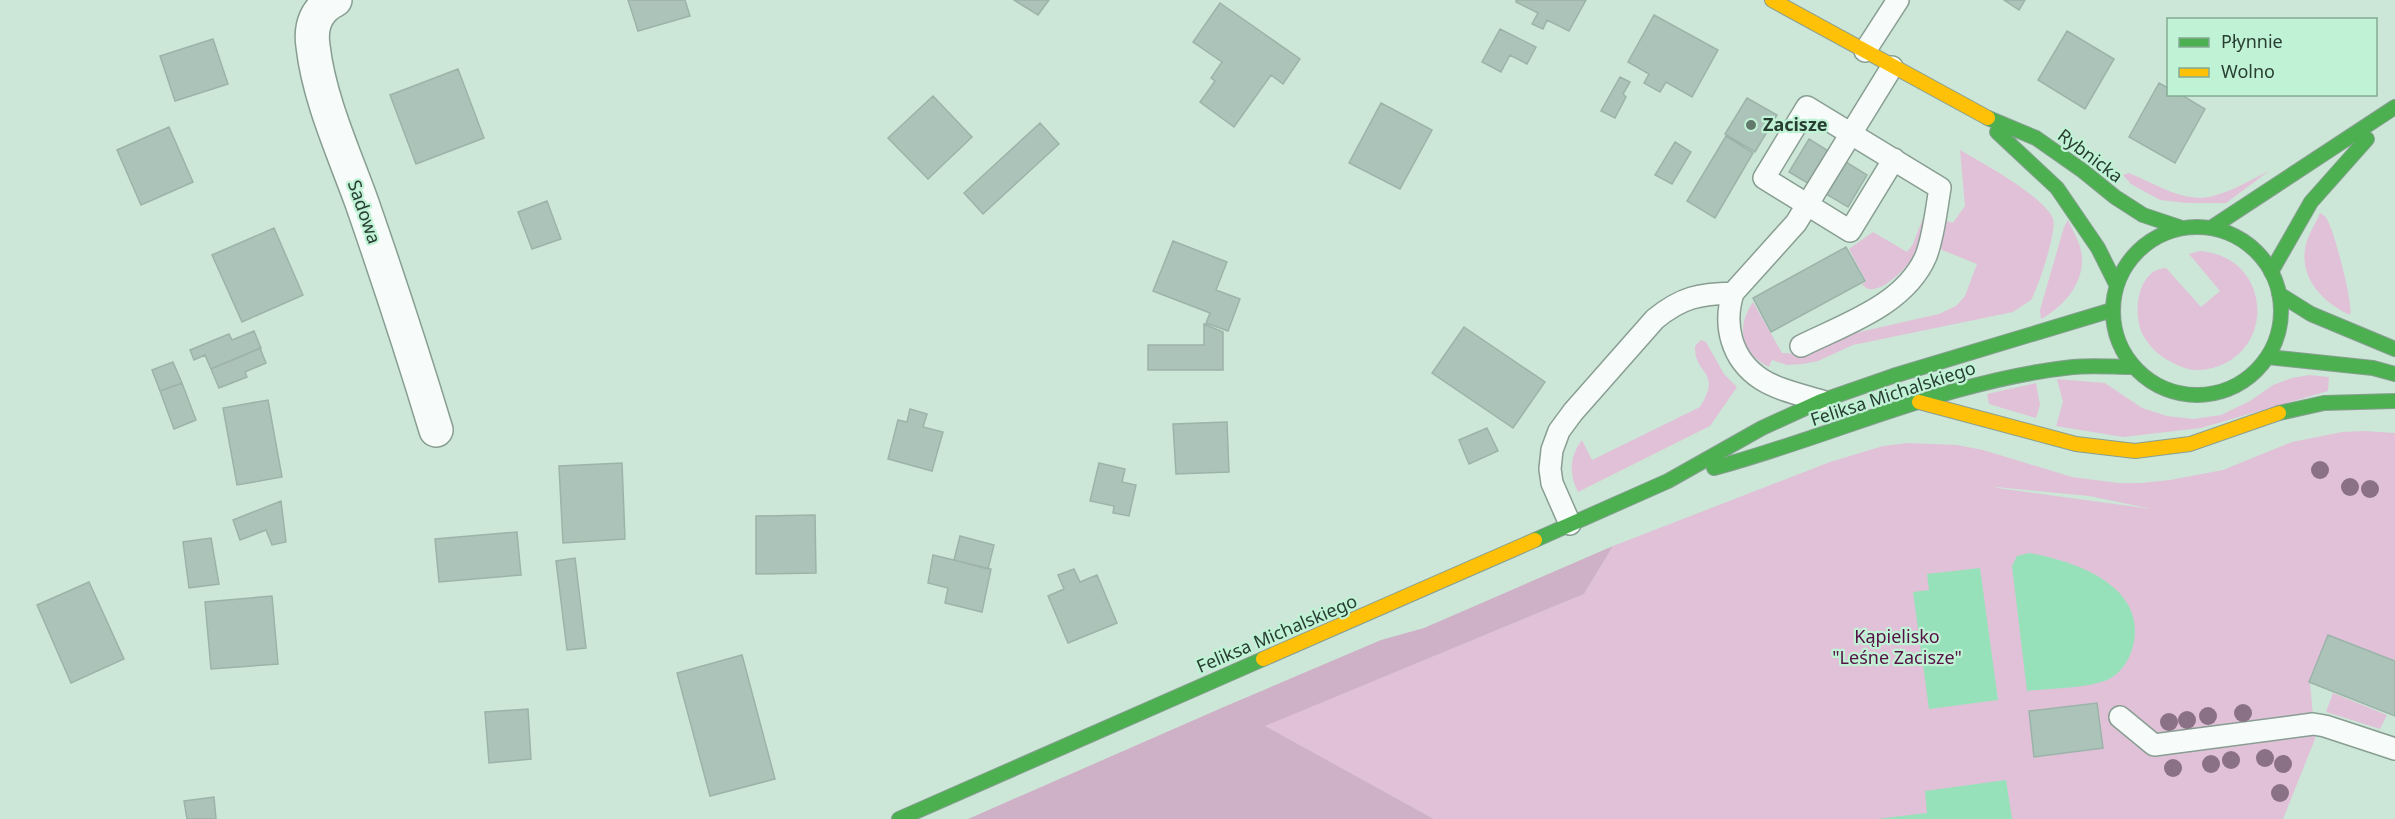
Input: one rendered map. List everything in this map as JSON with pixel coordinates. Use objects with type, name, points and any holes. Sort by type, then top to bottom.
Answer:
[{"type":"street","name":"Sadowa","points":[[334,0],[314,19],[313,46],[321,82],[333,125],[362,204],[436,430]]},
{"type":"street","name":"Rybnicka","points":[[1772,0],[1976,113],[2036,138],[2076,165],[2128,206],[2143,215],[2182,228]]},
{"type":"street","points":[[2211,228],[2394,108]]},
{"type":"street","points":[[2271,272],[2311,202],[2394,108]]},
{"type":"street","name":"Rybnicka","points":[[1976,113],[2057,188],[2098,248],[2116,284]]},
{"type":"street","points":[[2182,228],[2211,228],[2230,234],[2246,243],[2260,256],[2271,272],[2279,294],[2281,316],[2277,338],[2268,357],[2251,377],[2228,390],[2203,396],[2177,393],[2152,384],[2132,367],[2117,340],[2112,310],[2116,284],[2131,257],[2154,238],[2182,228]]},
{"type":"street","points":[[2279,294],[2311,314],[2395,349]]},
{"type":"street","name":"Feliksa Michalskiego","points":[[899,819],[1668,481],[1760,428],[1822,401],[1888,378],[2112,310]]},
{"type":"street","points":[[2268,357],[2373,368],[2395,374]]},
{"type":"street","name":"Feliksa Michalskiego","points":[[1668,481],[1770,453],[1919,402],[2012,376],[2074,367],[2132,367]]},
{"type":"street","points":[[1919,402],[2072,444],[2138,451],[2191,444],[2282,412],[2320,403],[2358,400],[2395,401]]},
{"type":"lane","points":[[1865,51],[1898,0]]},
{"type":"lane","points":[[1822,401],[1761,379],[1741,360],[1731,341],[1727,321],[1728,307],[1733,292],[1796,223],[1892,67]]},
{"type":"lane","points":[[1801,346],[1891,299],[1906,287],[1922,263],[1932,236],[1940,188],[1894,159],[1807,107],[1764,178],[1850,231],[1894,159]]},
{"type":"lane","points":[[1570,525],[1552,483],[1550,469],[1552,450],[1560,431],[1573,412],[1655,319],[1671,306],[1687,298],[1707,293],[1733,292]]},
{"type":"lane","points":[[2120,717],[2154,745],[2313,724],[2395,749]]},
{"type":"green space","points":[[1960,150],[2026,191],[2048,210],[2053,219],[2050,247],[2031,300],[2013,312],[1853,345],[1818,361],[1787,365],[1772,360],[1769,367],[1759,361],[1747,347],[1743,330],[1744,321],[1753,302],[1782,353],[1802,354],[1846,335],[1939,314],[1956,306],[1965,296],[1977,264],[1942,250],[1936,239],[1942,223],[1947,221],[1953,223],[1965,206]]},
{"type":"green space","points":[[2269,171],[2226,203],[2160,200],[2131,184],[2123,175],[2129,173],[2181,195],[2202,198],[2228,191]]},
{"type":"green space","points":[[1925,213],[1927,215],[1919,244],[1905,268],[1880,287],[1868,289],[1862,285],[1866,281],[1849,249],[1873,232],[1907,252],[1913,244]]},
{"type":"green space","points":[[2320,213],[2327,219],[2338,252],[2349,298],[2350,315],[2322,296],[2309,278],[2304,256],[2306,244]]},
{"type":"green space","points":[[2068,220],[2080,247],[2081,272],[2066,299],[2041,319],[2040,310]]},
{"type":"green space","points":[[2200,251],[2225,258],[2243,271],[2254,289],[2257,310],[2254,331],[2243,349],[2225,363],[2197,370],[2173,363],[2152,348],[2140,326],[2138,305],[2143,284],[2149,276],[2156,270],[2166,268],[2201,307],[2220,291],[2189,254]]},
{"type":"green space","points":[[1701,340],[1706,342],[1724,374],[1737,387],[1710,426],[1578,492],[1573,479],[1572,466],[1575,453],[1582,440],[1592,460],[1700,407],[1709,386],[1706,374],[1696,356],[1695,346]]},
{"type":"green space","points":[[2309,375],[2329,377],[2328,391],[2201,428],[2123,437],[2056,426],[2063,402],[2057,379],[2105,383],[2142,408],[2167,416],[2193,419],[2221,415],[2250,401],[2273,385]]},
{"type":"green space","points":[[2036,383],[2040,405],[2036,418],[1989,404],[1987,394]]},
{"type":"green space","name":"Kąpielisko \"Leśne Zacisze\"","points":[[2342,432],[2395,433],[2395,716],[2310,682],[2315,739],[2283,819],[1434,819],[1264,726],[1584,594],[1613,546],[1830,462],[1883,446],[1908,443],[1957,445],[1983,450],[2072,477],[2118,483],[2141,483],[2223,470],[2292,442]],"holes":[[[1996,487],[2089,496],[2152,509]]]},
{"type":"green space","points":[[2333,693],[2387,715],[2380,729],[2326,712]]},
{"type":"shaded area","points":[[1613,546],[1584,594],[1265,726],[1434,819],[968,819],[1381,640],[1424,628]]},
{"type":"shaded area","points":[[2029,553],[2067,562],[2086,570],[2119,592],[2130,607],[2135,625],[2133,646],[2124,665],[2109,679],[2091,685],[2027,691],[2012,566],[2017,556]]},
{"type":"shaded area","points":[[1980,568],[1998,700],[1929,709],[1913,592],[1929,590],[1927,574]]},
{"type":"shaded area","points":[[2006,780],[2012,819],[1877,819],[1927,813],[1925,791]]},
{"type":"building","points":[[628,0],[685,0],[690,16],[638,31]]},
{"type":"building","points":[[1014,0],[1049,0],[1038,15]]},
{"type":"building","points":[[1516,0],[1586,0],[1569,31],[1547,20],[1543,29],[1532,24],[1538,13]]},
{"type":"building","points":[[2004,0],[2025,0],[2019,10]]},
{"type":"building","points":[[1220,3],[1300,59],[1283,84],[1271,75],[1234,127],[1200,102],[1215,81],[1211,78],[1222,62],[1193,42]]},
{"type":"building","points":[[1654,15],[1718,50],[1692,97],[1666,82],[1660,92],[1644,83],[1649,74],[1628,62]]},
{"type":"building","points":[[1500,29],[1536,47],[1527,64],[1510,55],[1501,72],[1482,62]]},
{"type":"building","points":[[2067,31],[2114,59],[2085,109],[2038,80]]},
{"type":"building","points":[[213,39],[228,84],[175,101],[160,56]]},
{"type":"building","points":[[458,69],[484,138],[416,164],[390,95]]},
{"type":"building","points":[[1620,77],[1630,82],[1623,94],[1626,97],[1615,118],[1601,111]]},
{"type":"building","points":[[2159,83],[2167,87],[2167,96],[2183,96],[2205,109],[2175,163],[2129,137]]},
{"type":"building","points":[[933,96],[972,137],[928,179],[888,138]]},
{"type":"building","name":"Zacisze","points":[[1747,98],[1777,115],[1755,152],[1725,134]]},
{"type":"building","points":[[1381,103],[1432,130],[1400,189],[1349,163]]},
{"type":"building","points":[[1040,123],[1059,144],[983,214],[964,193]]},
{"type":"building","points":[[169,127],[193,182],[141,205],[117,150]]},
{"type":"building","points":[[1726,136],[1753,153],[1715,218],[1687,201]]},
{"type":"building","points":[[1809,139],[1867,175],[1848,207],[1789,172]]},
{"type":"building","points":[[1675,142],[1691,152],[1672,184],[1655,175]]},
{"type":"building","points":[[547,201],[561,239],[532,249],[518,212]]},
{"type":"building","points":[[274,228],[303,295],[242,322],[212,255]]},
{"type":"building","points":[[1173,241],[1227,262],[1216,290],[1240,299],[1228,331],[1206,323],[1210,313],[1153,291]]},
{"type":"building","points":[[1846,247],[1865,281],[1771,332],[1753,298]]},
{"type":"building","points":[[1204,324],[1223,332],[1223,370],[1148,370],[1148,345],[1204,345]]},
{"type":"building","points":[[1464,327],[1545,382],[1513,428],[1432,373]]},
{"type":"building","points":[[254,331],[261,348],[211,369],[205,355],[194,360],[190,350],[229,334],[232,340]]},
{"type":"building","points":[[260,348],[266,363],[245,372],[247,377],[219,388],[211,369]]},
{"type":"building","points":[[173,362],[182,383],[160,391],[152,370]]},
{"type":"building","points":[[182,383],[196,420],[174,429],[160,391]]},
{"type":"building","points":[[268,400],[282,477],[237,485],[223,408]]},
{"type":"building","points":[[910,409],[927,414],[923,427],[943,432],[932,471],[888,459],[898,420],[907,422]]},
{"type":"building","points":[[1227,422],[1229,472],[1176,474],[1173,424]]},
{"type":"building","points":[[1487,428],[1498,451],[1469,464],[1459,440]]},
{"type":"building","points":[[622,463],[625,539],[563,543],[559,466]]},
{"type":"building","points":[[1099,463],[1125,469],[1122,482],[1136,485],[1129,516],[1113,513],[1114,506],[1090,501]]},
{"type":"building","points":[[281,501],[286,542],[272,545],[266,530],[240,540],[233,520]]},
{"type":"building","points":[[815,515],[816,573],[756,574],[756,516]]},
{"type":"building","points":[[517,532],[521,575],[439,582],[435,539]]},
{"type":"building","points":[[960,536],[994,545],[988,569],[954,560]]},
{"type":"building","points":[[211,538],[219,584],[189,588],[183,542]]},
{"type":"building","points":[[933,555],[991,569],[982,612],[945,603],[948,588],[928,583]]},
{"type":"building","points":[[575,558],[586,648],[567,650],[556,561]]},
{"type":"building","points":[[1074,569],[1080,582],[1097,575],[1117,623],[1068,643],[1048,596],[1064,589],[1058,575]]},
{"type":"building","points":[[89,582],[124,659],[71,683],[37,605]]},
{"type":"building","points":[[272,596],[278,664],[211,669],[205,602]]},
{"type":"building","points":[[2328,635],[2395,661],[2395,716],[2309,682]]},
{"type":"building","points":[[742,655],[775,779],[710,796],[677,673]]},
{"type":"building","points":[[2097,703],[2103,748],[2034,757],[2029,711]]},
{"type":"building","points":[[528,709],[531,759],[489,763],[485,712]]},
{"type":"building","points":[[214,797],[216,819],[187,819],[184,801]]},
{"type":"traffic: fast","points":[[2211,228],[2395,107]]},
{"type":"traffic: fast","points":[[1988,118],[2036,138],[2143,215],[2182,228]]},
{"type":"traffic: fast","points":[[1997,132],[2057,188],[2098,248],[2116,284]]},
{"type":"traffic: fast","points":[[2271,272],[2311,202],[2367,139]]},
{"type":"traffic: fast","points":[[2197,227],[2213,228],[2229,233],[2257,251],[2275,279],[2280,295],[2281,311],[2280,327],[2275,343],[2257,371],[2229,389],[2213,394],[2197,395],[2181,394],[2165,389],[2137,371],[2119,343],[2114,327],[2113,311],[2114,295],[2119,279],[2137,251],[2165,233],[2181,228],[2197,227]]},
{"type":"traffic: fast","points":[[2279,294],[2311,314],[2395,349]]},
{"type":"traffic: fast","points":[[1535,540],[1668,481],[1762,428],[1821,401],[1893,376],[2112,310]]},
{"type":"traffic: fast","points":[[2268,357],[2373,368],[2395,374]]},
{"type":"traffic: fast","points":[[1714,468],[1936,396],[1981,384],[2073,367],[2132,367]]},
{"type":"traffic: fast","points":[[2279,413],[2324,403],[2395,401]]},
{"type":"traffic: fast","points":[[899,819],[1263,659]]},
{"type":"traffic: slow","points":[[1772,0],[1988,118]]},
{"type":"traffic: slow","points":[[1919,402],[2076,444],[2135,451],[2190,444],[2279,413]]},
{"type":"traffic: slow","points":[[1263,659],[1535,540]]},
{"type":"place","name":"Zacisze","points":[[1751,125]]}]
